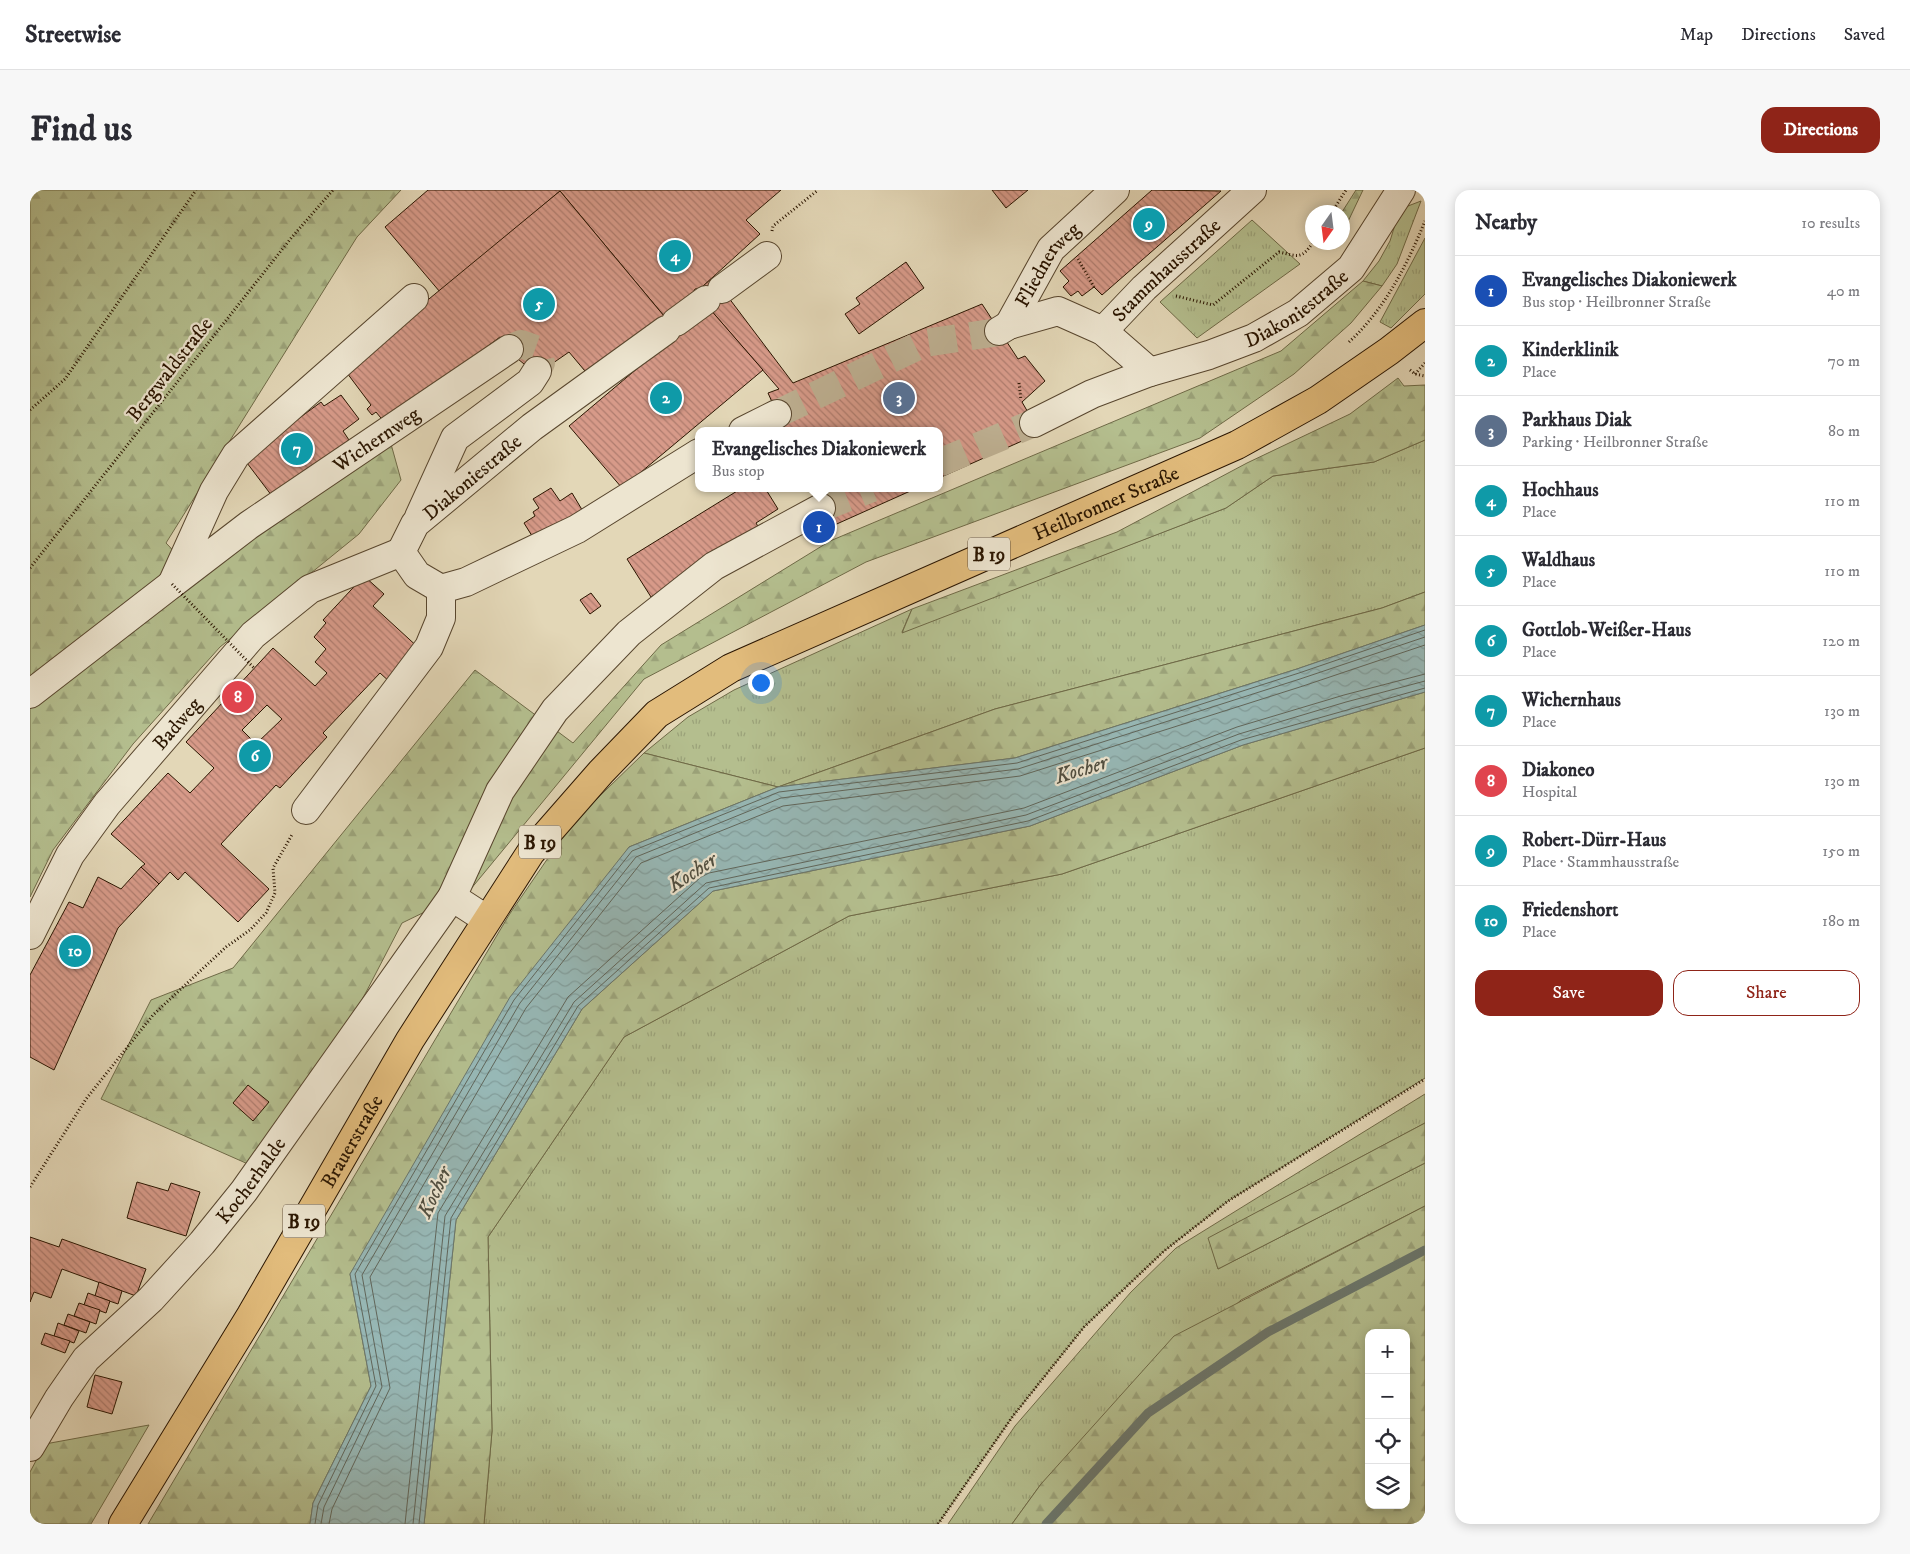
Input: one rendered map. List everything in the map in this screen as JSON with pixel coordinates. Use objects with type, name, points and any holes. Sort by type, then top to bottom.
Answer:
[{"type":"main road","name":"Heilbronner Straße","points":[[601,772],[657,714],[731,668],[1237,445],[1318,400],[1389,351],[1425,323]]},
{"type":"main road","name":"Brauerstraße","points":[[123,1524],[251,1315],[410,1040],[486,919],[531,852],[601,772]]},
{"type":"street","name":"Fliednerweg","points":[[1103,331],[1058,311],[1004,328],[1051,249],[1115,190]]},
{"type":"street","name":"Stammhausstraße","points":[[1103,331],[1144,288],[1252,190]]},
{"type":"street","name":"Diakoniestraße","points":[[1034,423],[1092,394],[1150,372],[1209,355],[1254,338],[1298,313],[1351,268],[1401,190]]},
{"type":"street","name":"Diakoniestraße","points":[[401,552],[415,524],[532,428],[767,256]]},
{"type":"street","name":"Wichernweg","points":[[172,584],[214,492],[236,455],[414,298]]},
{"type":"street","points":[[1103,331],[1150,372]]},
{"type":"street","name":"Wichernweg","points":[[30,694],[248,526],[509,349]]},
{"type":"street","points":[[415,524],[456,438],[530,382],[537,371]]},
{"type":"street","points":[[751,427],[777,414]]},
{"type":"street","points":[[401,552],[417,576],[441,590],[466,582],[577,529],[695,455]]},
{"type":"street","points":[[486,919],[452,897],[500,790],[555,710],[629,633],[714,566],[820,508]]},
{"type":"street","name":"Badweg","points":[[30,935],[70,855],[107,804],[253,635],[310,589],[401,552]]},
{"type":"street","points":[[306,810],[429,647],[441,618],[441,590]]},
{"type":"street","name":"Kocherhalde","points":[[30,1447],[59,1398],[86,1359],[152,1299],[202,1243],[244,1191],[452,897]]},
{"type":"path","points":[[30,410],[66,379],[196,190]]},
{"type":"path","name":"Bergwaldstraße","points":[[30,568],[286,245],[333,190]]},
{"type":"path","points":[[767,256],[773,226],[818,190]]},
{"type":"path","points":[[1336,205],[1346,190]]},
{"type":"path","points":[[1344,348],[1367,326],[1389,293],[1412,251],[1425,220]]},
{"type":"path","points":[[1144,288],[1213,305],[1279,252],[1299,256],[1308,250]]},
{"type":"path","points":[[1076,256],[1094,287]]},
{"type":"path","points":[[1415,374],[1425,364]]},
{"type":"path","points":[[172,584],[254,668]]},
{"type":"path","points":[[30,1187],[86,1099],[153,1015],[226,947],[250,930],[266,912],[275,893],[274,868],[306,810]]},
{"type":"path","points":[[938,1524],[1013,1416],[1084,1326],[1164,1251],[1228,1202],[1425,1078]]},
{"type":"green space","points":[[30,190],[401,190],[357,237],[166,543],[191,569],[391,444],[401,480],[359,534],[220,647],[133,744],[53,850],[30,897]]},
{"type":"green space","points":[[1356,190],[1363,190],[1350,217],[1350,205],[1346,205]]},
{"type":"green space","points":[[1421,201],[1397,264],[1382,286],[1363,281],[1379,261],[1390,241],[1398,215],[1408,206]]},
{"type":"green space","points":[[1252,220],[1300,264],[1197,338],[1160,302]]},
{"type":"green space","points":[[1425,238],[1425,294],[1391,328],[1380,322]]},
{"type":"green space","points":[[1363,281],[1382,286],[1351,323],[1294,374],[1200,438],[866,562],[644,679],[470,890],[402,923],[337,1048],[248,1164],[101,1099],[151,1000],[233,968],[475,670],[573,743],[661,645],[830,541],[1281,351]]},
{"type":"green space","points":[[1398,378],[1404,386],[1425,385],[1425,440],[1374,462],[1273,476],[1226,508],[902,633],[912,609],[1117,532],[1247,463],[1350,414]]},
{"type":"green space","points":[[1425,440],[1425,592],[1382,608],[995,709],[778,787],[644,753],[688,717],[734,690],[912,609],[902,632],[1226,508],[1273,476],[1374,462]]},
{"type":"green space","points":[[1425,592],[1425,625],[1297,669],[1015,758],[778,787],[995,709],[1382,608]]},
{"type":"green space","points":[[1425,692],[1425,748],[1062,874],[849,916],[624,1037],[488,1237],[492,1431],[484,1524],[424,1524],[456,1220],[582,1009],[713,891],[1030,826],[1243,745]]},
{"type":"green space","points":[[1425,748],[1425,1078],[1228,1201],[1164,1251],[1084,1327],[1013,1416],[938,1524],[484,1524],[492,1431],[488,1237],[624,1037],[849,916],[1062,874]]},
{"type":"green space","points":[[644,753],[778,787],[629,847],[350,1274],[371,1386],[313,1503],[310,1524],[148,1524],[509,915],[572,823]]},
{"type":"green space","points":[[1425,1094],[1425,1123],[1209,1238],[1218,1269],[1425,1163],[1425,1206],[1241,1300],[1041,1484],[1012,1524],[948,1524],[1015,1426],[1131,1292],[1176,1248]]},
{"type":"green space","points":[[1425,1123],[1425,1163],[1218,1269],[1208,1238]]},
{"type":"green space","points":[[1425,1206],[1425,1524],[1012,1524],[1041,1484],[1174,1336]]},
{"type":"green space","points":[[149,1425],[91,1524],[30,1524],[30,1472],[45,1444]]},
{"type":"water","name":"Kocher","points":[[1425,625],[1425,692],[1243,745],[1030,826],[713,891],[582,1009],[456,1220],[424,1524],[310,1524],[313,1503],[371,1386],[350,1274],[510,997],[629,847],[778,787],[1015,758],[1297,669]]},
{"type":"building","points":[[428,190],[781,190],[746,220],[760,234],[701,288],[695,289],[676,322],[672,308],[664,316],[560,191],[440,292],[385,227]]},
{"type":"building","points":[[992,190],[1028,190],[1006,208]]},
{"type":"building","points":[[1152,190],[1221,191],[1102,295],[1094,287],[1082,296],[1078,291],[1071,296],[1063,287],[1069,281],[1060,271]]},
{"type":"building","points":[[560,191],[664,316],[590,377],[569,352],[543,370],[530,369],[518,359],[500,337],[385,423],[376,412],[372,415],[367,409],[371,405],[344,369]]},
{"type":"building","points":[[906,262],[924,288],[859,334],[845,314],[860,304],[856,298]]},
{"type":"building","points":[[713,277],[793,383],[982,304],[1018,359],[1025,356],[1045,381],[1022,402],[1040,433],[943,476],[943,427],[783,427],[768,393],[779,389],[709,308],[701,288]]},
{"type":"building","points":[[709,308],[763,370],[622,488],[569,426]]},
{"type":"building","points":[[341,395],[359,419],[343,431],[349,440],[272,496],[244,459],[321,402],[324,406]]},
{"type":"building","points":[[551,488],[560,501],[572,493],[584,513],[537,544],[524,523],[535,516],[533,512],[539,508],[533,499]]},
{"type":"building","points":[[736,492],[767,492],[778,509],[756,523],[760,530],[651,597],[627,559]]},
{"type":"building","points":[[814,492],[908,492],[830,527]]},
{"type":"building","points":[[364,576],[384,594],[373,606],[421,650],[391,683],[380,673],[323,733],[327,737],[280,788],[276,785],[221,844],[269,889],[238,922],[185,872],[178,880],[170,872],[159,884],[141,867],[145,864],[111,834],[168,773],[190,793],[214,768],[186,742],[273,648],[315,686],[327,673],[315,662],[326,649],[314,637],[326,623],[323,620]],"holes":[[[267,705],[282,719],[256,744],[242,730]]]},
{"type":"building","points":[[591,593],[601,606],[590,614],[580,600]]},
{"type":"building","points":[[141,867],[159,884],[118,928],[54,1070],[30,1057],[30,975],[69,902],[83,908],[98,877],[121,889]]},
{"type":"building","points":[[248,1085],[269,1102],[253,1121],[233,1103]]},
{"type":"building","points":[[137,1182],[168,1191],[171,1183],[200,1192],[186,1236],[127,1218]]},
{"type":"building","points":[[30,1237],[59,1247],[62,1239],[146,1269],[136,1296],[62,1269],[51,1298],[34,1292],[30,1302]]},
{"type":"building","points":[[99,1282],[122,1291],[118,1304],[95,1296]]},
{"type":"building","points":[[88,1293],[110,1301],[106,1313],[84,1305]]},
{"type":"building","points":[[79,1303],[100,1310],[96,1324],[74,1316]]},
{"type":"building","points":[[68,1314],[90,1322],[86,1333],[64,1325]]},
{"type":"building","points":[[58,1323],[79,1331],[74,1343],[54,1336]]},
{"type":"building","points":[[45,1333],[70,1341],[65,1353],[41,1344]]},
{"type":"building","points":[[95,1375],[122,1382],[112,1414],[87,1407]]},
{"type":"waterway","points":[[1046,1524],[1148,1413],[1268,1332],[1425,1250]]},
{"type":"tunnel","points":[[777,414],[924,343],[999,332]]},
{"type":"tunnel","points":[[509,349],[521,344],[538,350],[541,363],[537,371]]},
{"type":"tunnel","points":[[943,461],[1034,423]]},
{"type":"tunnel","points":[[821,508],[862,492]]},
{"type":"place","name":"Robert-Dürr-Haus","points":[[1149,224]]},
{"type":"place","name":"Hochhaus","points":[[675,256]]},
{"type":"place","name":"Waldhaus","points":[[539,304]]},
{"type":"place","name":"Kinderklinik","points":[[666,398]]},
{"type":"place","name":"Parkhaus Diak","points":[[899,398]]},
{"type":"place","name":"Wichernhaus","points":[[297,449]]},
{"type":"place","name":"Evangelisches Diakoniewerk","points":[[819,527]]},
{"type":"place","name":"Diakoneo","points":[[238,697]]},
{"type":"place","name":"Gottlob-Weißer-Haus","points":[[255,756]]},
{"type":"place","name":"Friedenshort","points":[[75,951]]}]
